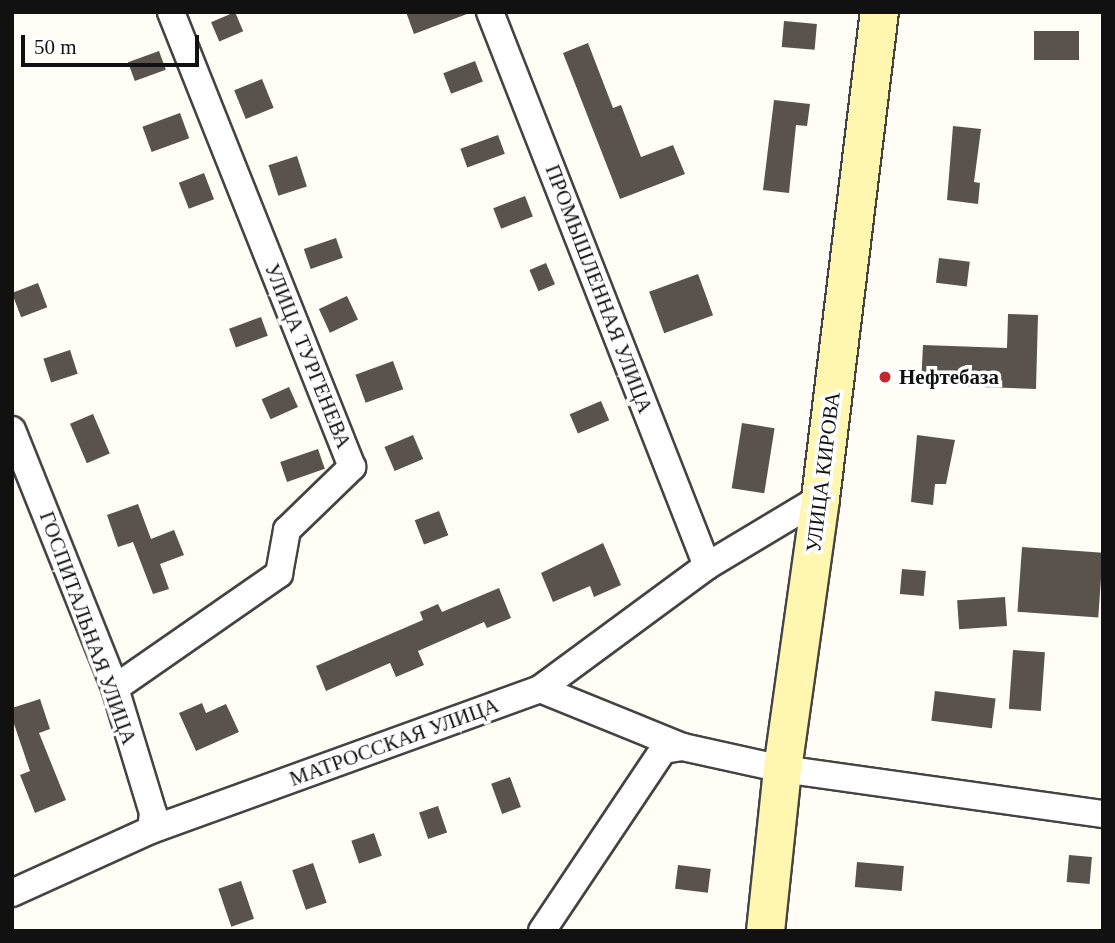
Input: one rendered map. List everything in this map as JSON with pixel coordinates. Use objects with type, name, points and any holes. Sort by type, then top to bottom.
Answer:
[{"type":"main road","name":"УЛИЦА КИРОВА","points":[[765,931],[782,769],[820,498],[879,12]]},
{"type":"street","name":"УЛИЦА ТУРГЕНЕВА","points":[[115,688],[279,573],[287,530],[352,467],[171,12]]},
{"type":"street","name":"ПРОМЫШЛЕННАЯ УЛИЦА","points":[[490,12],[707,566]]},
{"type":"street","name":"ГОСПИТАЛЬНАЯ УЛИЦА","points":[[12,430],[115,688],[153,813],[151,830]]},
{"type":"street","name":"МАТРОССКАЯ УЛИЦА","points":[[12,893],[151,830],[540,689],[707,566],[820,498]]},
{"type":"street","points":[[540,689],[683,747],[782,769],[1103,814]]},
{"type":"street","points":[[542,931],[663,750],[683,747]]},
{"type":"building","points":[[235,12],[243,31],[219,41],[211,22]]},
{"type":"building","points":[[406,12],[467,12],[467,14],[414,34]]},
{"type":"building","points":[[784,21],[817,24],[815,50],[782,47]]},
{"type":"building","points":[[1034,31],[1079,31],[1079,60],[1034,60]]},
{"type":"building","points":[[588,43],[613,108],[621,105],[641,157],[673,145],[685,174],[620,199],[563,53]]},
{"type":"building","points":[[159,51],[166,70],[135,81],[128,62]]},
{"type":"building","points":[[475,61],[483,82],[451,94],[443,73]]},
{"type":"building","points":[[262,79],[274,108],[246,119],[234,90]]},
{"type":"building","points":[[774,100],[810,104],[807,126],[796,125],[789,193],[763,190]]},
{"type":"building","points":[[180,113],[189,138],[152,152],[142,127]]},
{"type":"building","points":[[953,126],[981,129],[974,182],[980,183],[978,204],[947,200]]},
{"type":"building","points":[[498,135],[505,154],[467,167],[460,149]]},
{"type":"building","points":[[297,156],[307,186],[278,196],[268,165]]},
{"type":"building","points":[[204,173],[214,199],[189,209],[179,183]]},
{"type":"building","points":[[525,196],[533,217],[501,229],[493,208]]},
{"type":"building","points":[[336,238],[343,258],[311,269],[304,249]]},
{"type":"building","points":[[939,258],[970,262],[967,287],[936,283]]},
{"type":"building","points":[[546,263],[555,284],[538,291],[529,270]]},
{"type":"building","points":[[698,274],[713,315],[664,333],[649,292]]},
{"type":"building","points":[[38,283],[47,307],[21,317],[12,293]]},
{"type":"building","points":[[347,296],[358,320],[330,333],[319,309]]},
{"type":"building","points":[[1008,314],[1038,315],[1036,389],[921,385],[923,345],[1007,348]]},
{"type":"building","points":[[261,317],[268,336],[236,347],[229,329]]},
{"type":"building","points":[[70,350],[78,374],[51,382],[43,359]]},
{"type":"building","points":[[393,361],[403,389],[366,403],[355,375]]},
{"type":"building","points":[[289,387],[298,407],[271,419],[262,399]]},
{"type":"building","points":[[601,401],[609,420],[578,434],[570,414]]},
{"type":"building","points":[[93,414],[110,454],[87,463],[70,424]]},
{"type":"building","points":[[742,423],[775,428],[764,493],[732,488]]},
{"type":"building","points":[[413,435],[423,459],[395,471],[384,447]]},
{"type":"building","points":[[917,435],[955,440],[946,484],[935,484],[933,505],[911,502]]},
{"type":"building","points":[[318,449],[325,469],[287,482],[280,462]]},
{"type":"building","points":[[138,504],[151,539],[174,530],[184,555],[160,564],[169,589],[153,594],[133,542],[118,547],[107,515]]},
{"type":"building","points":[[439,511],[448,535],[424,545],[415,520]]},
{"type":"building","points":[[603,543],[621,585],[594,597],[590,586],[553,602],[541,573]]},
{"type":"building","points":[[1022,547],[1103,553],[1098,617],[1017,612]]},
{"type":"building","points":[[902,569],[926,571],[924,596],[900,594]]},
{"type":"building","points":[[499,588],[511,618],[487,628],[484,622],[418,651],[424,665],[396,677],[390,663],[326,691],[316,666],[423,620],[420,612],[438,604],[442,612]]},
{"type":"building","points":[[1005,597],[1007,626],[959,629],[957,600]]},
{"type":"building","points":[[1013,650],[1045,652],[1041,711],[1009,709]]},
{"type":"building","points":[[935,691],[996,698],[992,728],[931,721]]},
{"type":"building","points":[[40,699],[50,729],[39,733],[66,800],[35,813],[20,775],[30,771],[12,718],[12,708]]},
{"type":"building","points":[[202,703],[206,713],[226,704],[239,732],[196,751],[179,713]]},
{"type":"building","points":[[510,777],[521,807],[502,814],[491,784]]},
{"type":"building","points":[[438,806],[447,832],[428,839],[419,813]]},
{"type":"building","points":[[374,833],[382,856],[359,864],[351,841]]},
{"type":"building","points":[[1069,855],[1092,857],[1090,884],[1067,882]]},
{"type":"building","points":[[857,862],[904,866],[902,891],[855,887]]},
{"type":"building","points":[[313,863],[327,903],[306,910],[292,870]]},
{"type":"building","points":[[678,865],[711,869],[708,893],[675,889]]},
{"type":"building","points":[[241,881],[254,919],[231,927],[218,889]]},
{"type":"place","name":"Нефтебаза","points":[[885,377]]}]
